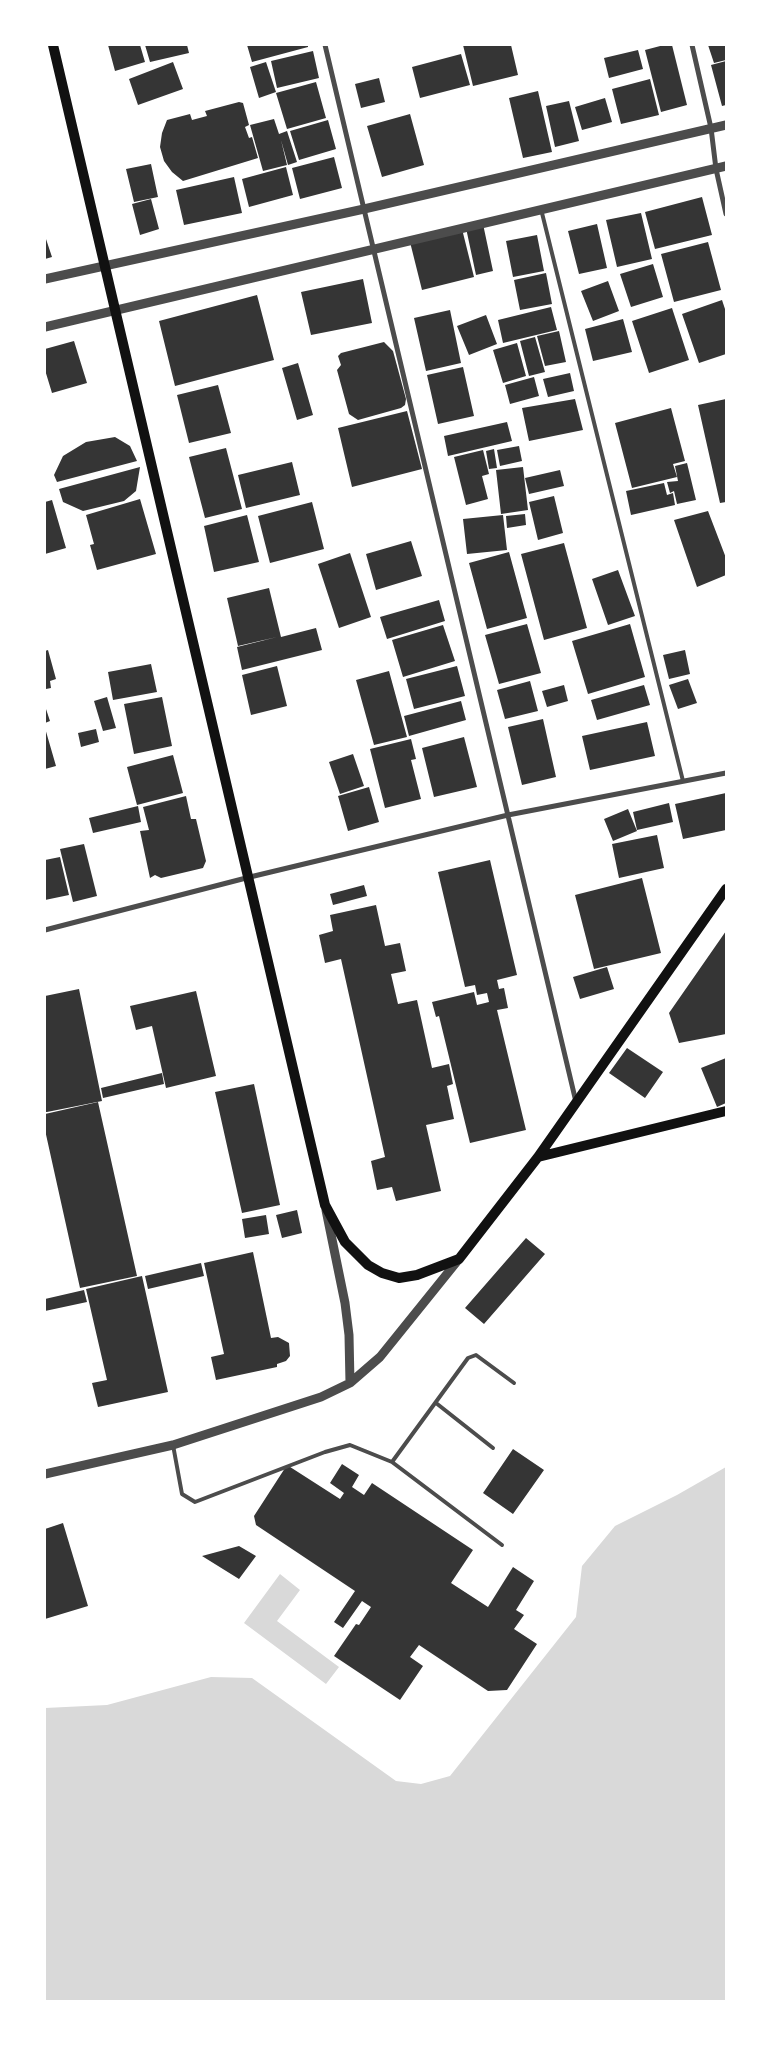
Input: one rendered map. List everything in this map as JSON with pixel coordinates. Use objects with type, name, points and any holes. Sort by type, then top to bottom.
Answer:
[{"type":"main road","points":[[54,45],[115,311],[250,877],[325,1205],[345,1242],[368,1265],[382,1273],[399,1278],[417,1275],[459,1259],[538,1157],[726,889]]},
{"type":"main road","points":[[538,1157],[726,1111]]},
{"type":"street","points":[[326,45],[576,1102]]},
{"type":"street","points":[[692,45],[711,128],[716,169],[726,214]]},
{"type":"street","points":[[45,279],[104,264],[364,209],[726,125]]},
{"type":"street","points":[[45,327],[726,166]]},
{"type":"street","points":[[45,930],[250,877],[508,815],[726,773]]},
{"type":"street","points":[[325,1205],[345,1303],[349,1335],[350,1383]]},
{"type":"street","points":[[45,1474],[173,1445],[321,1397],[350,1383],[380,1357],[459,1259]]},
{"type":"lane","points":[[541,209],[682,781]]},
{"type":"lane","points":[[392,1462],[468,1358],[476,1355],[514,1383]]},
{"type":"lane","points":[[436,1403],[493,1448]]},
{"type":"lane","points":[[173,1445],[182,1494],[195,1502],[325,1452],[350,1445],[392,1462],[502,1545]]},
{"type":"shaded area","points":[[726,1467],[726,2001],[45,2001],[45,1708],[107,1705],[211,1677],[252,1678],[396,1781],[421,1784],[450,1776],[576,1617],[582,1566],[615,1526],[677,1495]]},
{"type":"shaded area","points":[[280,1574],[300,1590],[277,1621],[339,1667],[326,1684],[244,1623]]},
{"type":"building","points":[[108,45],[140,45],[145,62],[115,71]]},
{"type":"building","points":[[145,45],[187,45],[189,53],[150,62]]},
{"type":"building","points":[[247,45],[308,45],[308,47],[252,62]]},
{"type":"building","points":[[463,45],[511,45],[518,75],[473,86]]},
{"type":"building","points":[[672,45],[687,105],[661,112],[645,50]]},
{"type":"building","points":[[708,45],[726,45],[726,60],[714,63]]},
{"type":"building","points":[[638,50],[643,69],[609,78],[604,58]]},
{"type":"building","points":[[313,51],[319,78],[277,88],[271,61]]},
{"type":"building","points":[[461,54],[470,85],[420,98],[412,67]]},
{"type":"building","points":[[726,61],[726,105],[722,106],[711,65]]},
{"type":"building","points":[[173,62],[183,89],[138,105],[129,79]]},
{"type":"building","points":[[266,62],[276,92],[259,98],[250,67]]},
{"type":"building","points":[[379,78],[385,102],[361,108],[355,84]]},
{"type":"building","points":[[650,79],[659,115],[621,124],[612,89]]},
{"type":"building","points":[[316,82],[326,118],[287,129],[276,93]]},
{"type":"building","points":[[538,91],[552,152],[523,158],[509,98]]},
{"type":"building","points":[[605,98],[612,122],[582,130],[575,107]]},
{"type":"building","points":[[569,101],[579,141],[555,147],[546,106]]},
{"type":"building","points":[[239,102],[243,103],[249,125],[245,127],[249,138],[252,137],[258,158],[183,181],[172,172],[164,161],[160,147],[162,133],[167,120],[190,114],[192,120],[207,116],[205,111]]},
{"type":"building","points":[[410,114],[424,165],[382,177],[367,126]]},
{"type":"building","points":[[274,119],[279,134],[287,131],[297,162],[288,165],[281,140],[287,165],[263,171],[250,125]]},
{"type":"building","points":[[328,120],[336,149],[299,160],[290,131]]},
{"type":"building","points":[[334,157],[342,188],[300,199],[292,168]]},
{"type":"building","points":[[151,164],[158,197],[134,202],[126,169]]},
{"type":"building","points":[[286,167],[293,195],[249,207],[242,179]]},
{"type":"building","points":[[234,177],[242,213],[184,225],[176,190]]},
{"type":"building","points":[[702,197],[712,235],[655,249],[645,212]]},
{"type":"building","points":[[151,199],[159,229],[140,235],[132,204]]},
{"type":"building","points":[[641,213],[652,259],[617,267],[606,220]]},
{"type":"building","points":[[483,224],[493,271],[476,275],[466,228]]},
{"type":"building","points":[[597,224],[607,268],[579,274],[568,231]]},
{"type":"building","points":[[462,229],[474,277],[422,290],[410,242]]},
{"type":"building","points":[[537,235],[544,271],[513,277],[506,241]]},
{"type":"building","points":[[45,236],[52,257],[45,259]]},
{"type":"building","points":[[708,242],[721,290],[674,302],[661,254]]},
{"type":"building","points":[[653,264],[663,297],[631,307],[620,274]]},
{"type":"building","points":[[546,273],[552,304],[520,310],[514,280]]},
{"type":"building","points":[[363,279],[372,323],[311,335],[301,292]]},
{"type":"building","points":[[608,281],[619,311],[593,321],[581,291]]},
{"type":"building","points":[[257,295],[274,360],[175,386],[159,321]]},
{"type":"building","points":[[722,300],[726,312],[726,354],[699,363],[682,314]]},
{"type":"building","points":[[551,307],[557,330],[503,343],[498,320]]},
{"type":"building","points":[[672,308],[689,360],[649,373],[632,321]]},
{"type":"building","points":[[450,310],[461,363],[426,371],[414,318]]},
{"type":"building","points":[[486,315],[497,344],[469,355],[457,326]]},
{"type":"building","points":[[623,319],[632,352],[593,361],[585,329]]},
{"type":"building","points":[[559,331],[566,362],[545,366],[537,336]]},
{"type":"building","points":[[535,337],[545,372],[529,376],[520,341]]},
{"type":"building","points":[[74,341],[87,383],[52,393],[45,370],[45,349]]},
{"type":"building","points":[[384,342],[393,351],[406,399],[405,405],[401,408],[358,420],[349,414],[337,370],[341,365],[338,356],[341,353]]},
{"type":"building","points":[[517,343],[526,376],[503,383],[493,350]]},
{"type":"building","points":[[298,363],[313,415],[297,420],[282,368]]},
{"type":"building","points":[[463,367],[474,416],[438,424],[427,375]]},
{"type":"building","points":[[570,373],[574,391],[548,397],[543,379]]},
{"type":"building","points":[[534,377],[539,396],[510,404],[505,385]]},
{"type":"building","points":[[218,385],[231,433],[189,443],[177,395]]},
{"type":"building","points":[[575,399],[583,430],[529,441],[522,408]]},
{"type":"building","points":[[726,399],[726,502],[720,503],[698,405]]},
{"type":"building","points":[[671,408],[685,461],[673,464],[677,477],[632,488],[615,423]]},
{"type":"building","points":[[407,411],[422,469],[352,487],[338,428]]},
{"type":"building","points":[[507,422],[512,441],[448,456],[444,436]]},
{"type":"building","points":[[115,437],[130,446],[137,461],[57,482],[54,475],[63,456],[86,442]]},
{"type":"building","points":[[519,446],[522,461],[500,466],[497,450]]},
{"type":"building","points":[[226,448],[242,509],[205,518],[189,457]]},
{"type":"building","points":[[494,449],[497,468],[489,469],[486,451]]},
{"type":"building","points":[[483,450],[489,474],[482,476],[488,499],[466,505],[454,457]]},
{"type":"building","points":[[292,462],[300,495],[246,508],[238,475]]},
{"type":"building","points":[[687,463],[696,500],[677,504],[674,491],[670,493],[667,482],[678,481],[675,466]]},
{"type":"building","points":[[140,467],[136,491],[124,501],[83,511],[63,502],[59,489]]},
{"type":"building","points":[[523,467],[528,510],[501,514],[496,470]]},
{"type":"building","points":[[560,470],[564,486],[529,494],[525,478]]},
{"type":"building","points":[[664,483],[667,495],[673,493],[675,505],[631,515],[626,491]]},
{"type":"building","points":[[554,496],[563,533],[538,540],[529,502]]},
{"type":"building","points":[[140,499],[156,554],[97,570],[90,545],[94,544],[86,515]]},
{"type":"building","points":[[52,500],[66,548],[45,554],[45,502]]},
{"type":"building","points":[[312,502],[324,549],[270,563],[258,516]]},
{"type":"building","points":[[708,511],[726,558],[726,575],[697,587],[674,520]]},
{"type":"building","points":[[525,514],[526,525],[507,528],[506,516]]},
{"type":"building","points":[[247,515],[259,562],[214,572],[204,526]]},
{"type":"building","points":[[503,515],[507,550],[467,554],[463,519]]},
{"type":"building","points":[[411,541],[422,576],[376,590],[366,554]]},
{"type":"building","points":[[564,543],[587,628],[544,640],[521,554]]},
{"type":"building","points":[[509,552],[527,618],[487,629],[469,563]]},
{"type":"building","points":[[350,553],[371,617],[339,628],[318,564]]},
{"type":"building","points":[[618,570],[635,616],[608,625],[592,579]]},
{"type":"building","points":[[269,588],[281,637],[316,628],[322,650],[242,670],[237,647],[277,637],[238,646],[227,598]]},
{"type":"building","points":[[439,600],[445,621],[387,639],[380,617]]},
{"type":"building","points":[[527,624],[541,673],[499,684],[485,635]]},
{"type":"building","points":[[630,624],[645,677],[588,694],[572,641]]},
{"type":"building","points":[[443,625],[455,661],[403,677],[392,640]]},
{"type":"building","points":[[48,650],[56,679],[50,681],[51,688],[46,689],[45,651]]},
{"type":"building","points":[[685,650],[690,674],[669,679],[663,655]]},
{"type":"building","points":[[151,664],[157,692],[113,700],[108,672]]},
{"type":"building","points":[[277,666],[287,706],[251,715],[242,675]]},
{"type":"building","points":[[457,666],[465,696],[414,709],[406,679]]},
{"type":"building","points":[[389,671],[407,737],[374,745],[356,680]]},
{"type":"building","points":[[688,679],[697,703],[678,709],[669,685]]},
{"type":"building","points":[[530,681],[538,711],[505,719],[497,690]]},
{"type":"building","points":[[564,685],[568,701],[547,707],[542,691]]},
{"type":"building","points":[[644,685],[650,705],[597,720],[591,700]]},
{"type":"building","points":[[107,697],[116,728],[103,731],[94,701]]},
{"type":"building","points":[[162,697],[172,746],[134,754],[124,704]]},
{"type":"building","points":[[461,701],[466,720],[409,736],[404,716]]},
{"type":"building","points":[[45,706],[50,721],[45,723]]},
{"type":"building","points":[[543,719],[556,777],[522,785],[508,727]]},
{"type":"building","points":[[647,722],[655,756],[590,770],[582,736]]},
{"type":"building","points":[[45,728],[56,766],[45,769]]},
{"type":"building","points":[[96,729],[99,742],[81,747],[78,733]]},
{"type":"building","points":[[464,737],[477,787],[434,797],[422,748]]},
{"type":"building","points":[[411,739],[416,759],[411,760],[421,799],[385,808],[370,749]]},
{"type":"building","points":[[353,754],[364,786],[340,794],[329,762]]},
{"type":"building","points":[[173,755],[183,793],[137,805],[127,767]]},
{"type":"building","points":[[369,787],[379,822],[348,831],[338,796]]},
{"type":"building","points":[[726,793],[726,830],[683,839],[675,804]]},
{"type":"building","points":[[186,796],[191,819],[196,819],[206,861],[203,868],[161,878],[155,875],[150,878],[140,831],[149,830],[143,807]]},
{"type":"building","points":[[669,803],[673,822],[637,830],[633,812]]},
{"type":"building","points":[[138,806],[141,822],[93,833],[89,818]]},
{"type":"building","points":[[628,809],[637,831],[613,841],[604,819]]},
{"type":"building","points":[[657,835],[664,868],[619,878],[612,844]]},
{"type":"building","points":[[84,844],[97,896],[73,902],[60,849]]},
{"type":"building","points":[[60,857],[69,895],[45,900],[45,860]]},
{"type":"building","points":[[490,860],[517,975],[497,980],[499,989],[504,988],[508,1008],[497,1010],[526,1130],[470,1143],[439,1016],[436,1017],[432,1002],[474,992],[477,1005],[489,1002],[487,993],[477,995],[475,985],[465,987],[438,872]]},
{"type":"building","points":[[642,878],[661,953],[594,969],[575,895]]},
{"type":"building","points":[[364,885],[367,896],[333,905],[330,894]]},
{"type":"building","points":[[376,905],[385,946],[400,943],[406,971],[391,974],[398,1004],[417,1000],[432,1068],[449,1064],[453,1084],[447,1086],[454,1119],[426,1125],[441,1191],[396,1201],[392,1187],[377,1190],[371,1161],[385,1157],[341,959],[325,963],[319,935],[333,931],[330,915]]},
{"type":"building","points":[[726,931],[726,1034],[679,1043],[669,1013]]},
{"type":"building","points":[[607,967],[614,989],[580,999],[573,977]]},
{"type":"building","points":[[79,989],[102,1101],[45,1112],[45,996]]},
{"type":"building","points":[[196,991],[216,1076],[166,1088],[152,1026],[136,1030],[130,1006]]},
{"type":"building","points":[[627,1048],[663,1072],[645,1098],[609,1073]]},
{"type":"building","points":[[726,1058],[726,1103],[717,1107],[701,1068]]},
{"type":"building","points":[[162,1073],[164,1084],[103,1098],[101,1088]]},
{"type":"building","points":[[254,1084],[280,1205],[242,1213],[215,1092]]},
{"type":"building","points":[[98,1102],[137,1276],[80,1288],[45,1130],[45,1114]]},
{"type":"building","points":[[297,1210],[302,1233],[282,1238],[276,1215]]},
{"type":"building","points":[[266,1215],[269,1234],[245,1238],[242,1219]]},
{"type":"building","points":[[526,1238],[545,1254],[484,1324],[465,1308]]},
{"type":"building","points":[[253,1252],[271,1338],[278,1337],[289,1343],[290,1356],[286,1361],[277,1364],[277,1367],[216,1380],[211,1357],[224,1354],[204,1263]]},
{"type":"building","points":[[201,1263],[204,1276],[148,1289],[145,1276]]},
{"type":"building","points":[[142,1276],[168,1392],[98,1407],[92,1383],[107,1380],[86,1289]]},
{"type":"building","points":[[84,1290],[87,1302],[45,1311],[45,1299]]},
{"type":"building","points":[[513,1449],[544,1470],[513,1514],[483,1493]]},
{"type":"building","points":[[342,1464],[359,1475],[352,1487],[364,1495],[372,1483],[473,1550],[451,1583],[488,1607],[513,1567],[534,1581],[516,1610],[524,1615],[514,1629],[537,1644],[507,1690],[488,1691],[419,1645],[410,1657],[423,1666],[400,1700],[334,1656],[356,1624],[359,1625],[371,1607],[362,1601],[343,1628],[334,1622],[355,1591],[256,1525],[254,1516],[287,1465],[340,1499],[344,1493],[330,1483]]},
{"type":"building","points":[[63,1523],[88,1606],[45,1619],[45,1529]]},
{"type":"building","points":[[239,1546],[256,1556],[239,1579],[202,1556]]}]
